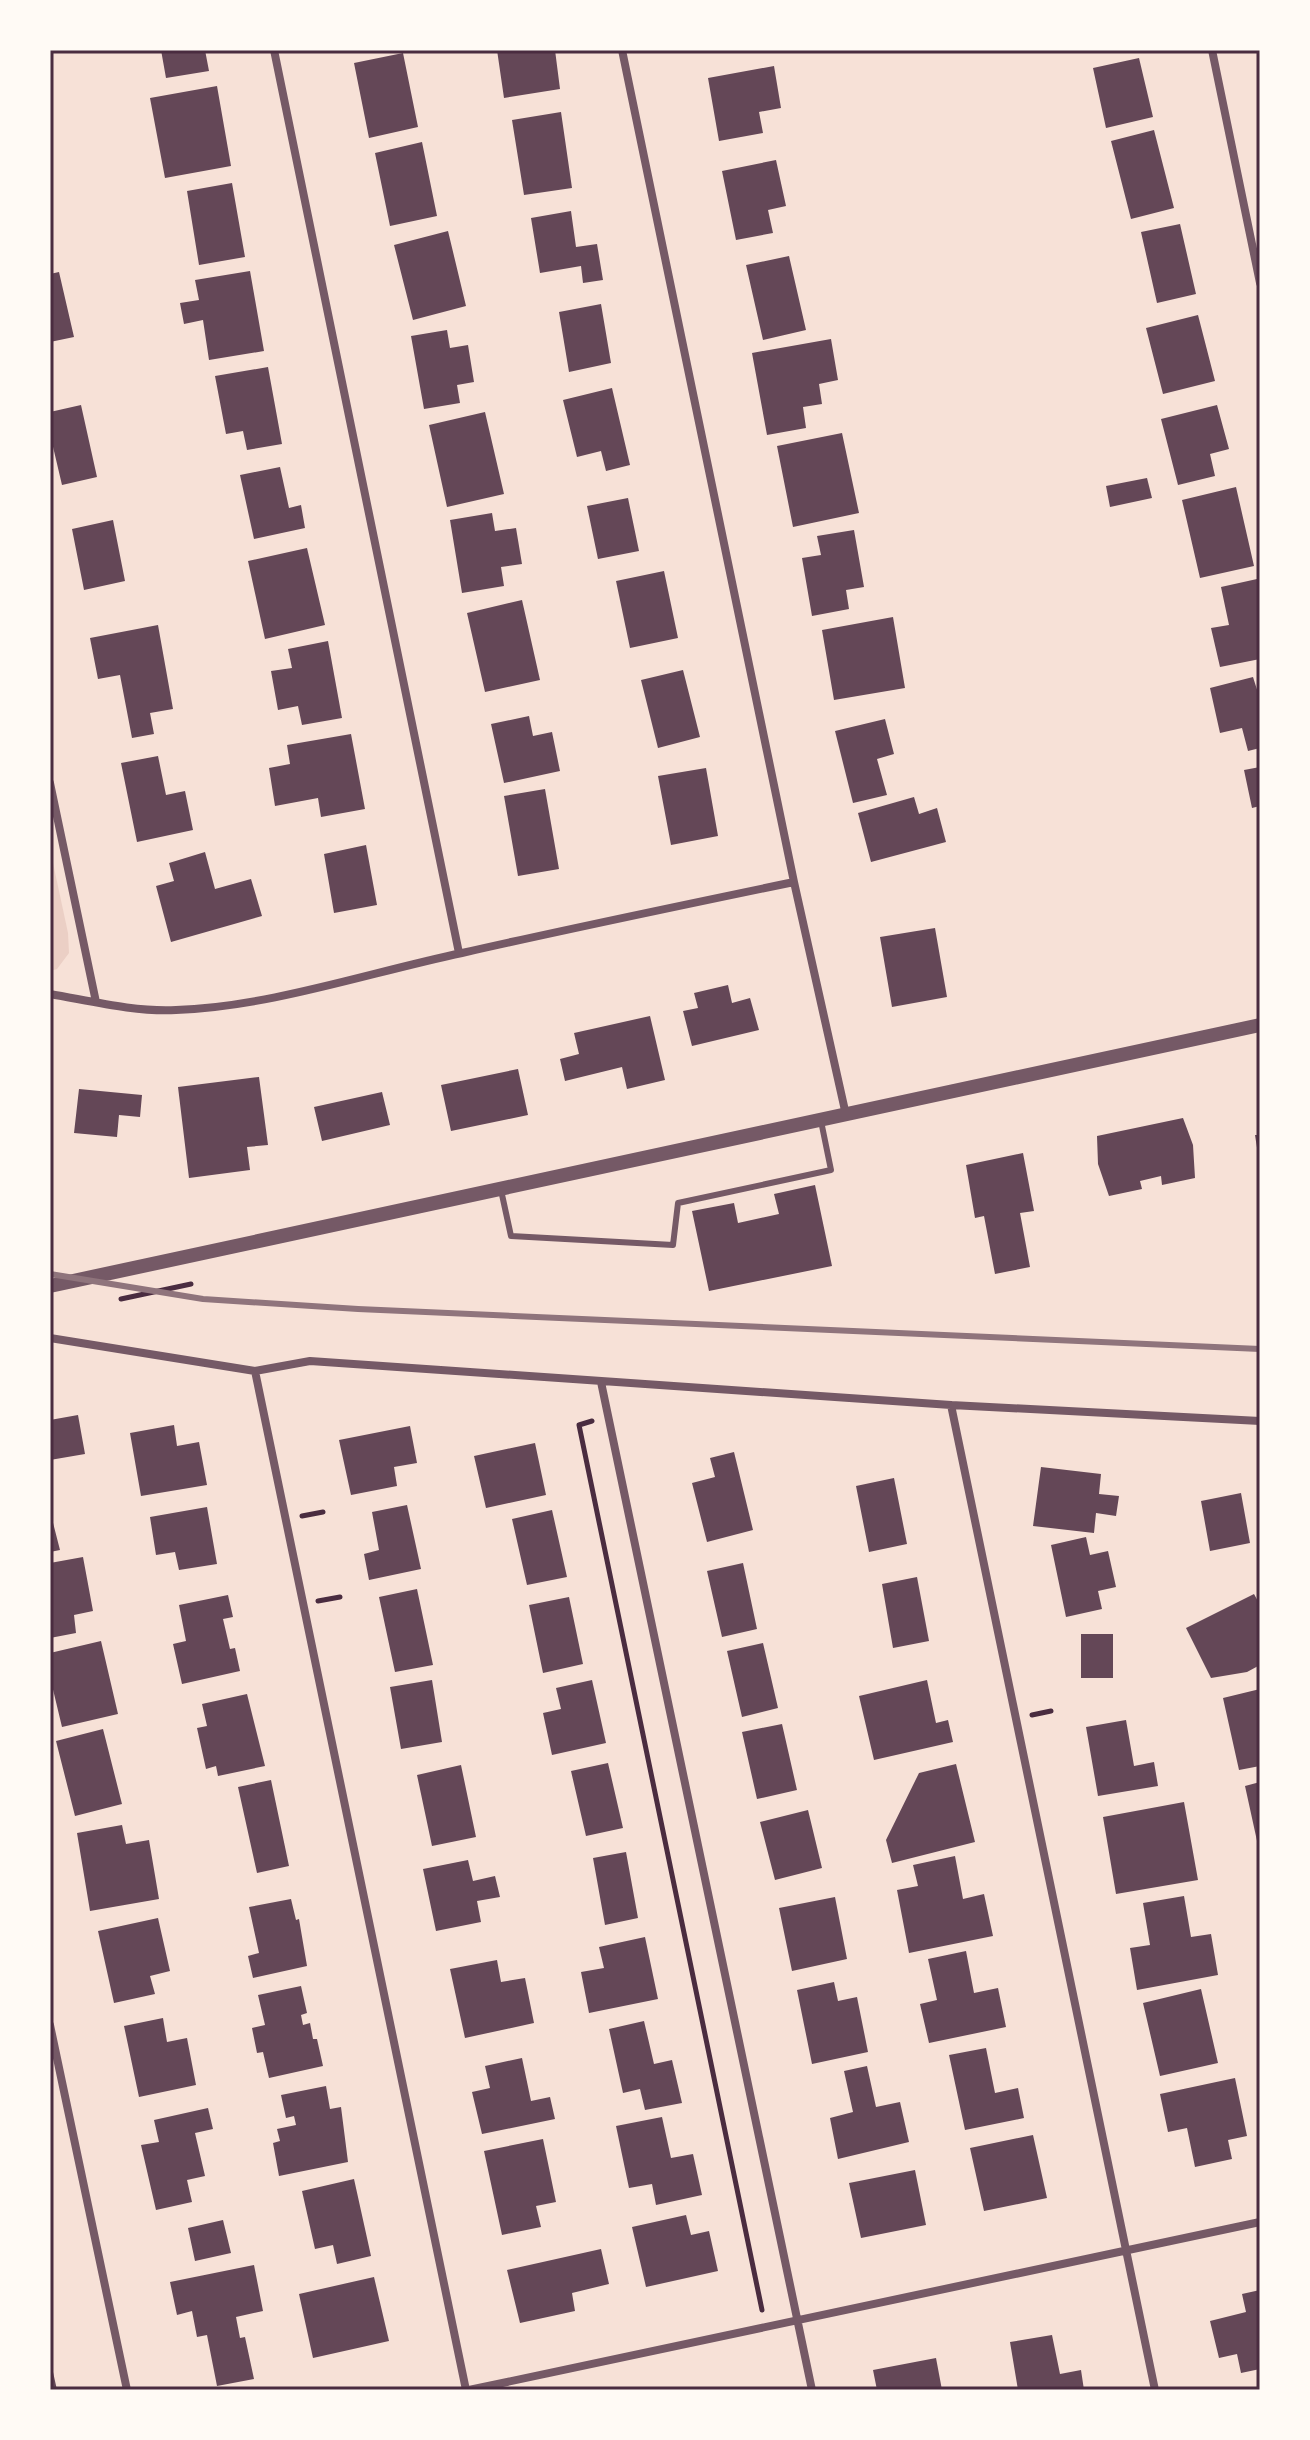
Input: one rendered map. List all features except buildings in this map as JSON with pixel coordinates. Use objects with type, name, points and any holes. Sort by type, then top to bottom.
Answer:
[{"type":"street","points":[[274,50],[459,953]]},
{"type":"street","points":[[622,50],[794,882],[846,1115]]},
{"type":"street","points":[[1212,50],[1260,283]]},
{"type":"street","points":[[50,783],[96,1002]]},
{"type":"street","points":[[50,994],[134,1009],[176,1010],[226,1005],[794,882]]},
{"type":"street","points":[[50,1286],[1260,1025]]},
{"type":"street","points":[[50,1338],[255,1371],[310,1361],[951,1405],[1260,1421]]},
{"type":"street","points":[[255,1371],[468,2390],[1260,2222]]},
{"type":"street","points":[[601,1382],[812,2390]]},
{"type":"street","points":[[951,1405],[1155,2390]]},
{"type":"street","points":[[50,2025],[127,2390]]},
{"type":"lane","points":[[501,1190],[511,1236],[673,1245],[678,1203],[831,1170],[821,1121]]},
{"type":"path","points":[[121,1299],[191,1284]]},
{"type":"path","points":[[609,1418],[579,1425],[761,2305]]},
{"type":"shaded area","points":[[50,849],[68,933],[69,953],[57,969],[50,971]]},
{"type":"railway","points":[[50,1274],[203,1299],[358,1309],[1260,1349]]}]
